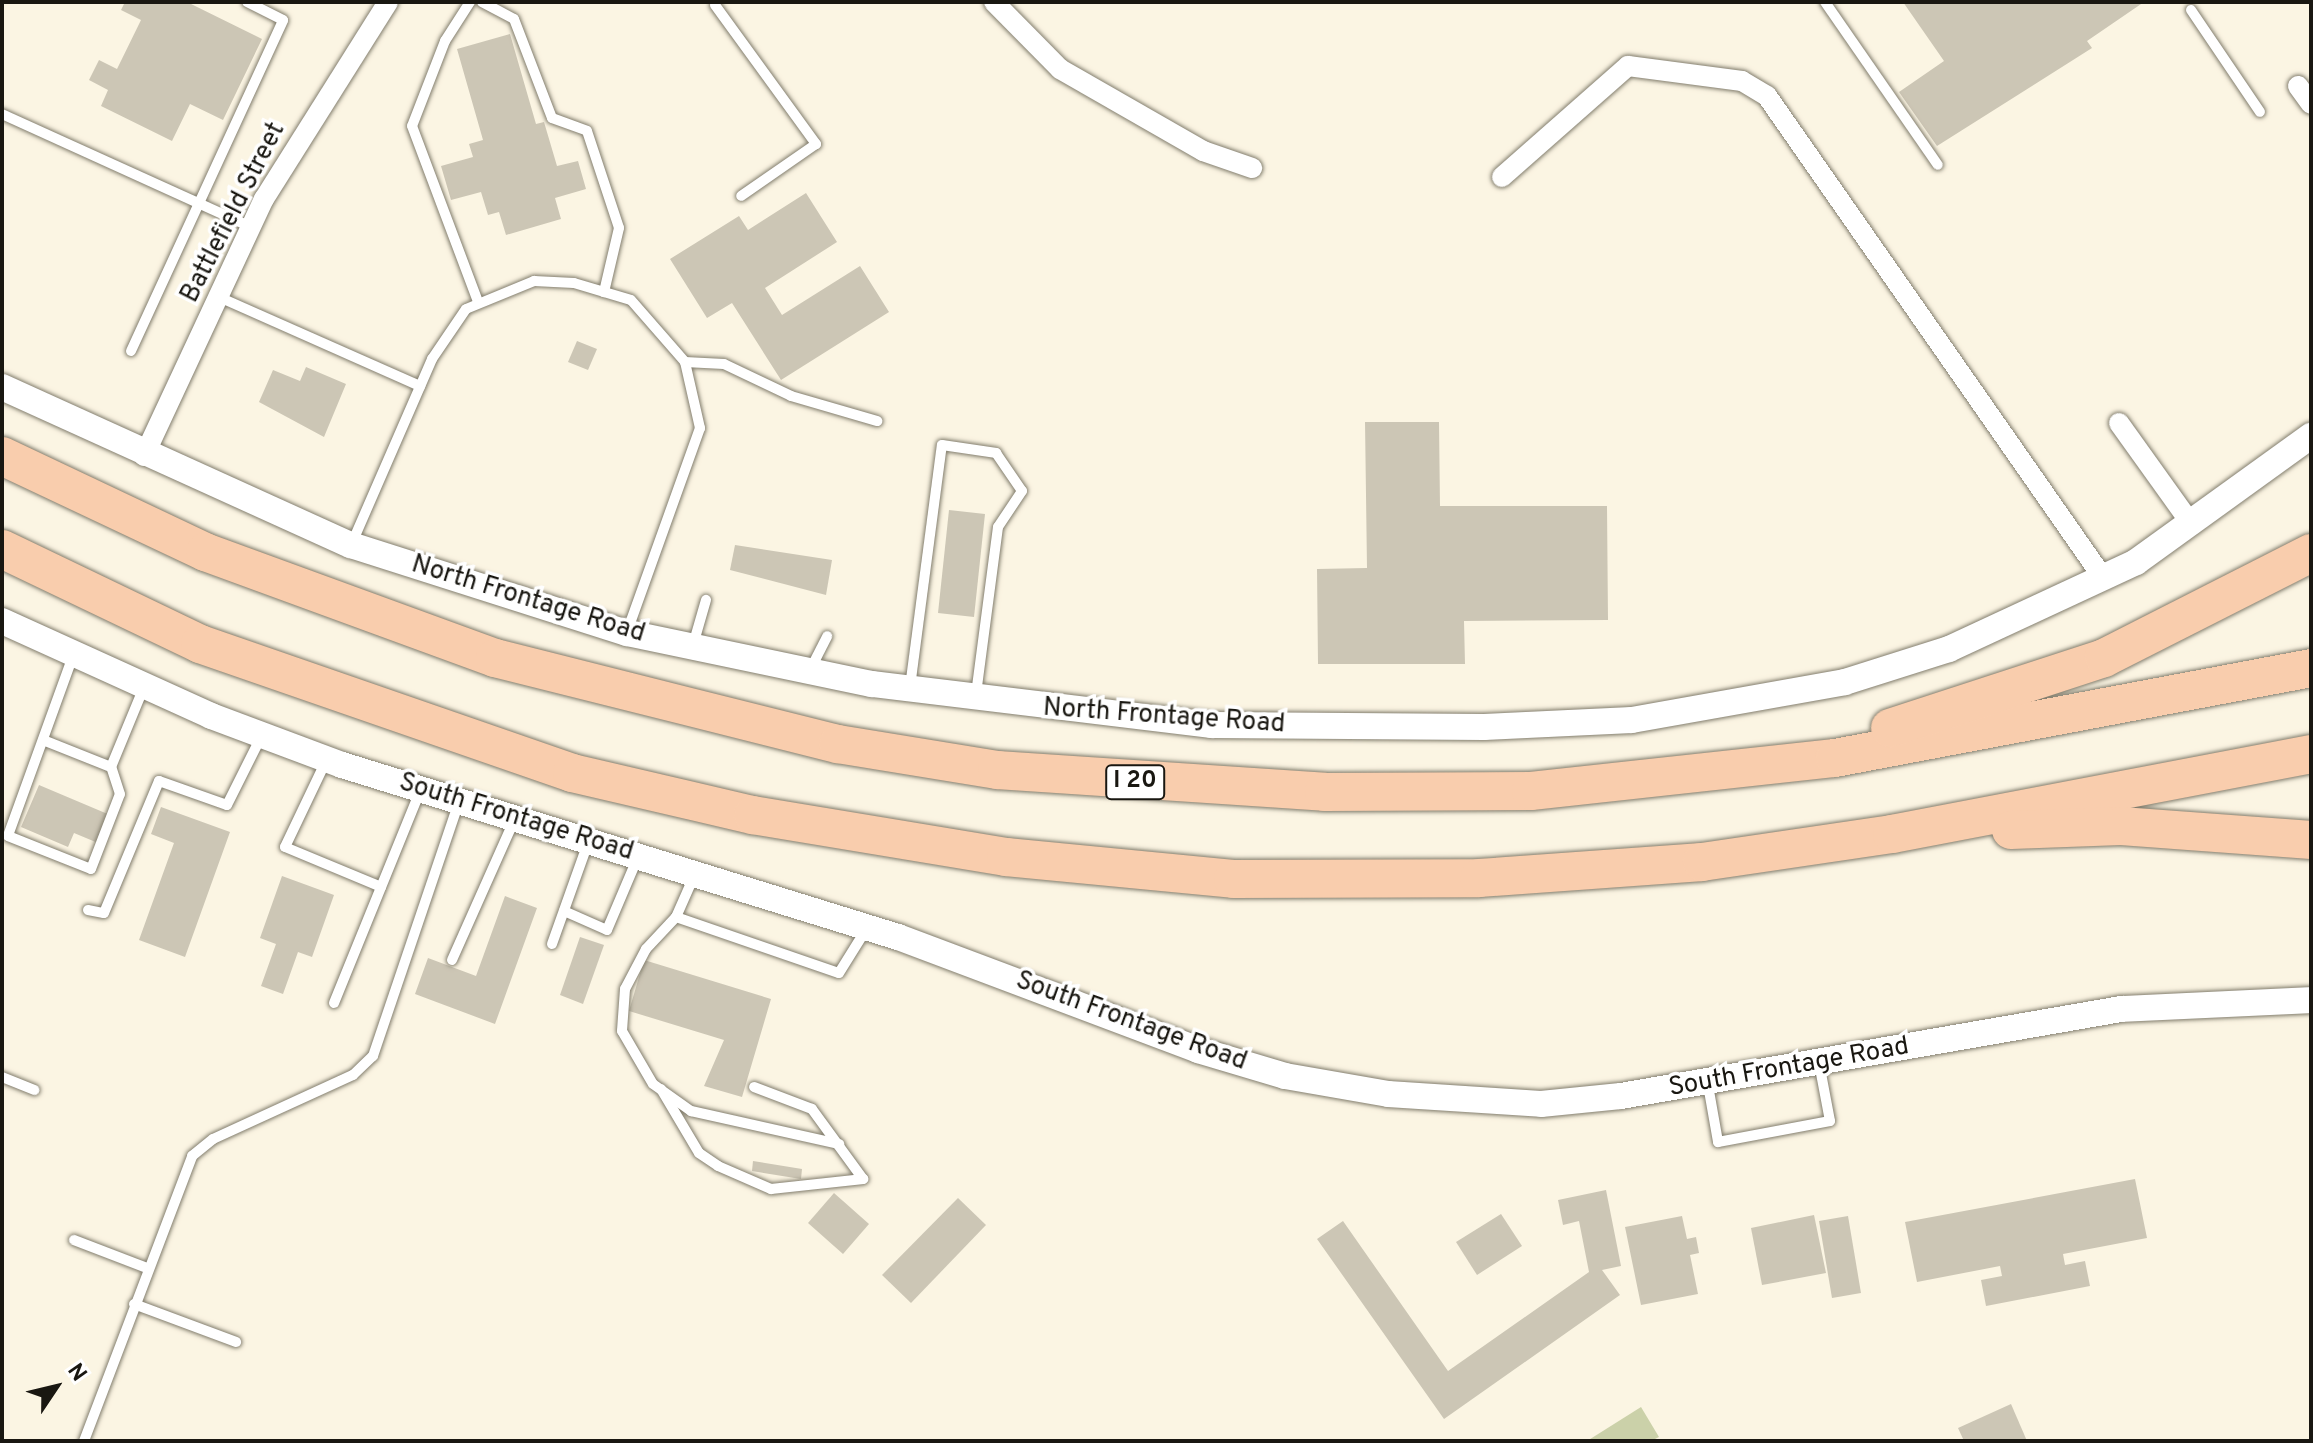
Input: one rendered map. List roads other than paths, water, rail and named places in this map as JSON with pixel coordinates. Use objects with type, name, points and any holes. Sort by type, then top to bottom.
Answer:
[{"type":"highway","name":"I 20","points":[[2,456],[205,552],[360,614],[674,707],[838,744],[997,770],[1295,791],[1531,791],[1691,778],[1987,732],[2311,668]]},
{"type":"highway","points":[[2,549],[214,649],[572,773],[753,815],[1006,857],[1233,879],[1479,878],[1702,862],[1892,834],[2311,754]]},
{"type":"highway","points":[[1691,778],[2046,679],[2173,626],[2311,553]]},
{"type":"highway","points":[[1892,834],[2121,826],[2311,840]]},
{"type":"street","name":"Battlefield Street","points":[[144,456],[251,227],[388,2]]},
{"type":"street","points":[[994,2],[1060,69],[1203,151],[1252,168]]},
{"type":"street","points":[[1502,177],[1628,66],[1742,81],[1767,96],[2104,579]]},
{"type":"street","points":[[2298,86],[2311,104]]},
{"type":"street","name":"North Frontage Road","points":[[2,387],[144,456],[351,545],[627,633],[910,689],[1212,725],[1469,728],[1632,720],[1845,682],[1949,649],[2104,579],[2192,525],[2311,436]]},
{"type":"street","points":[[2119,423],[2192,525]]},
{"type":"street","name":"South Frontage Road","points":[[2,621],[144,687],[326,759],[867,927],[1285,1076],[1388,1094],[1526,1103],[1708,1085],[2121,1009],[2311,1000]]},
{"type":"lane","points":[[131,351],[283,20],[247,2]]},
{"type":"lane","points":[[470,2],[445,41],[412,126],[477,299]]},
{"type":"lane","points":[[482,2],[514,19],[552,118],[587,131],[619,228],[604,292]]},
{"type":"lane","points":[[1825,2],[1938,165]]},
{"type":"lane","points":[[715,5],[816,144],[741,196]]},
{"type":"lane","points":[[2191,10],[2260,112]]},
{"type":"lane","points":[[2,114],[198,206],[251,227]]},
{"type":"lane","points":[[351,545],[420,386],[450,326],[477,299],[534,281],[604,292],[647,314],[685,362],[700,428],[627,633]]},
{"type":"lane","points":[[219,297],[420,386]]},
{"type":"lane","points":[[685,362],[724,364],[791,396],[877,421]]},
{"type":"lane","points":[[910,689],[942,445],[996,453],[1022,491],[998,527],[975,699]]},
{"type":"lane","points":[[693,647],[706,600]]},
{"type":"lane","points":[[809,671],[827,636]]},
{"type":"lane","points":[[73,656],[8,836],[91,869],[120,794],[111,767],[144,687]]},
{"type":"lane","points":[[88,910],[104,913],[159,781],[227,805],[261,735]]},
{"type":"lane","points":[[43,740],[111,767]]},
{"type":"lane","points":[[326,759],[285,847],[381,887]]},
{"type":"lane","points":[[334,1003],[420,790]]},
{"type":"lane","points":[[84,1441],[192,1156],[213,1139],[353,1075],[373,1056],[459,802]]},
{"type":"lane","points":[[452,960],[515,819]]},
{"type":"lane","points":[[552,944],[589,841]]},
{"type":"lane","points":[[564,911],[607,930],[639,856]]},
{"type":"lane","points":[[695,872],[676,917],[646,949],[625,989],[622,1031],[699,1153],[771,1189],[863,1179],[812,1109],[754,1087]]},
{"type":"lane","points":[[676,917],[839,973],[867,927]]},
{"type":"lane","points":[[1708,1085],[1718,1142],[1830,1121],[1819,1063]]},
{"type":"lane","points":[[2,1077],[35,1090]]},
{"type":"lane","points":[[661,1089],[691,1111],[839,1144]]},
{"type":"lane","points":[[74,1240],[147,1268]]},
{"type":"lane","points":[[134,1304],[236,1342]]}]
